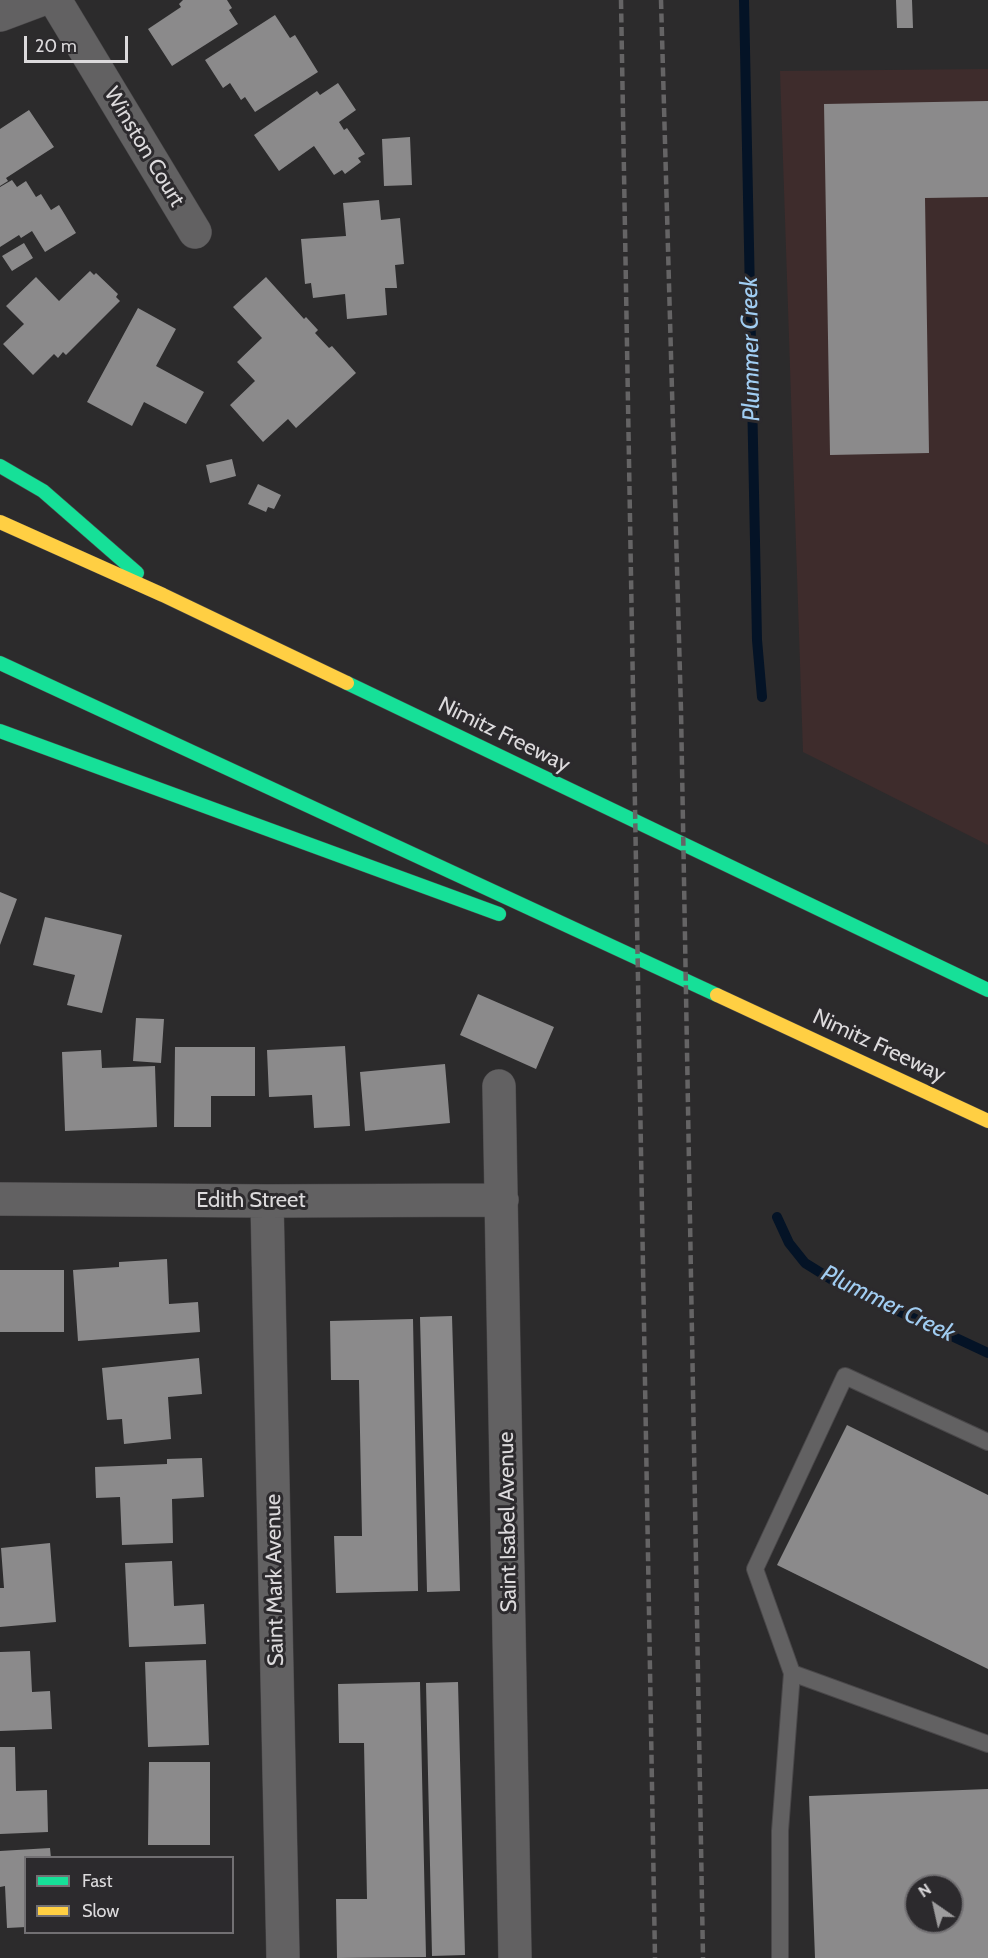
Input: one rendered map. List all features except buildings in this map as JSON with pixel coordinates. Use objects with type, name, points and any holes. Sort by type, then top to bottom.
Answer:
[{"type":"highway","points":[[0,466],[43,490],[163,596]]},
{"type":"highway","name":"Nimitz Freeway","points":[[0,522],[163,596],[988,990]]},
{"type":"highway","name":"Nimitz Freeway","points":[[0,663],[988,1120]]},
{"type":"highway","points":[[0,731],[514,920]]},
{"type":"highway","points":[[558,936],[726,998]]},
{"type":"street","points":[[0,15],[40,0]]},
{"type":"street","name":"Winston Court","points":[[55,0],[195,232]]},
{"type":"street","name":"Saint Isabel Avenue","points":[[499,1086],[515,1958]]},
{"type":"street","name":"Edith Street","points":[[0,1199],[502,1200]]},
{"type":"street","name":"Saint Mark Avenue","points":[[267,1201],[283,1958]]},
{"type":"lane","points":[[780,1958],[780,1831],[792,1673],[755,1569],[845,1376],[988,1442]]},
{"type":"lane","points":[[792,1673],[988,1744]]},
{"type":"shaded area","points":[[988,69],[988,845],[803,752],[780,71]]},
{"type":"waterway","name":"Plummer Creek","points":[[744,0],[757,640],[762,697]]},
{"type":"waterway","name":"Plummer Creek","points":[[777,1217],[789,1243],[805,1263],[834,1281],[988,1353]]},
{"type":"railway","points":[[621,0],[655,1958]]},
{"type":"railway","points":[[661,0],[681,710],[703,1958]]},
{"type":"traffic: fast","points":[[0,466],[43,491],[137,573]]},
{"type":"traffic: fast","points":[[0,663],[717,995]]},
{"type":"traffic: fast","points":[[347,683],[988,990]]},
{"type":"traffic: fast","points":[[0,731],[499,914]]},
{"type":"traffic: slow","points":[[0,522],[163,595],[347,683]]},
{"type":"traffic: slow","points":[[717,995],[988,1121]]}]
